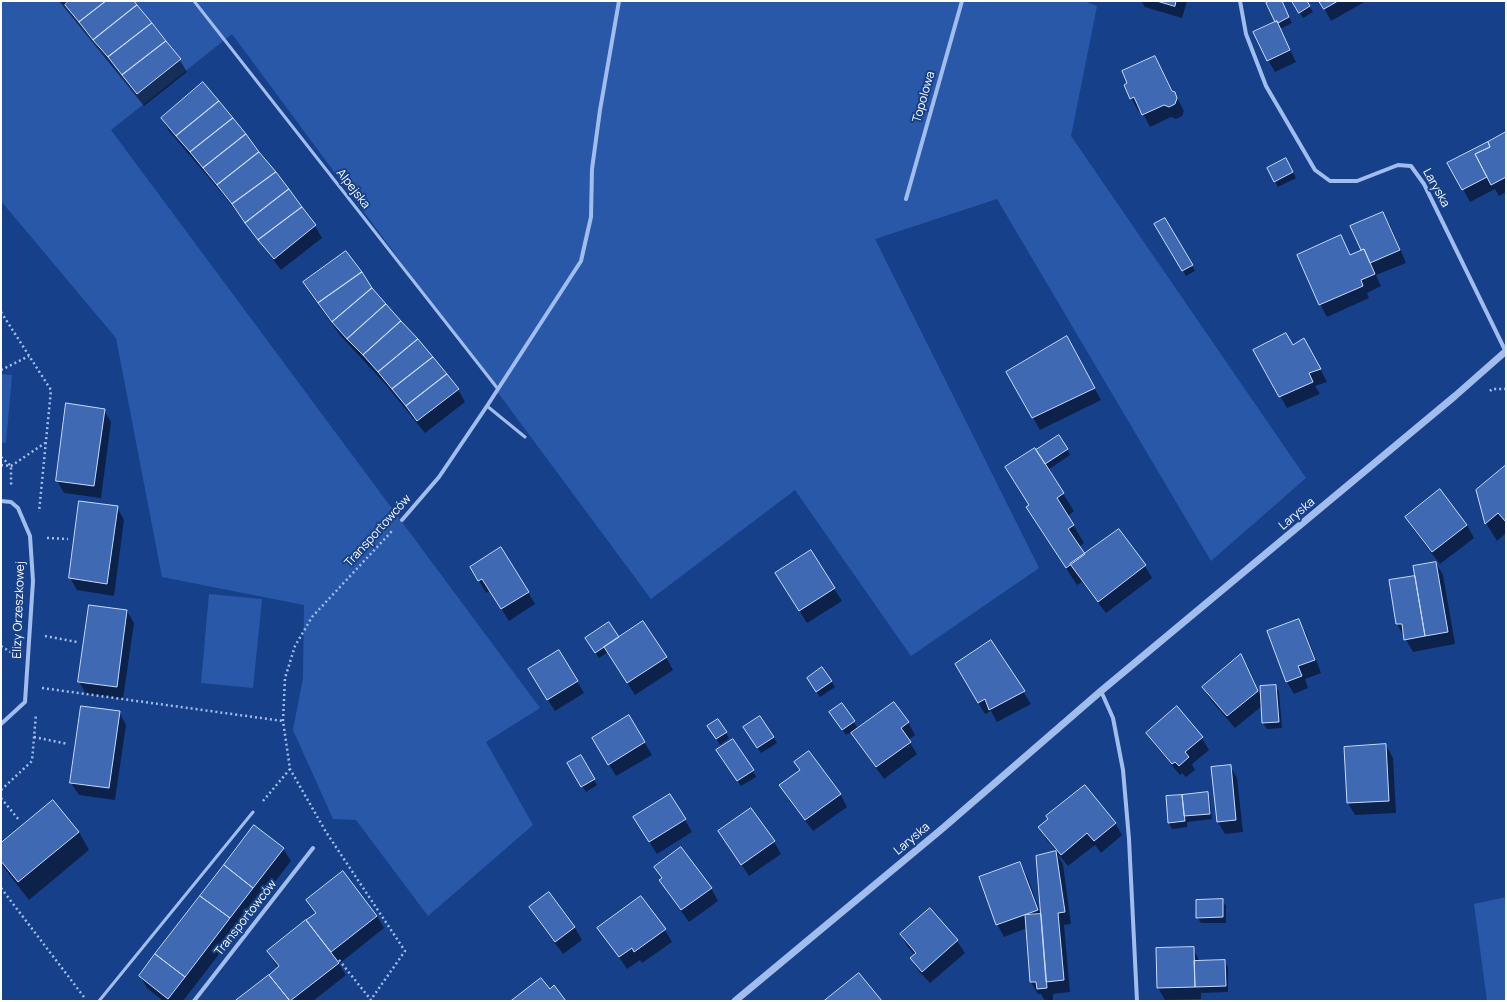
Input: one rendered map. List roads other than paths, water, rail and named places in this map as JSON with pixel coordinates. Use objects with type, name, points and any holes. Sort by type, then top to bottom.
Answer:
[{"type":"street","name":"Transportowców","points":[[402,520],[439,477],[581,261],[591,217],[592,169],[600,110],[619,1]]},
{"type":"street","name":"Topolowa","points":[[906,199],[962,1]]},
{"type":"street","name":"Laryska","points":[[735,1001],[943,828],[1101,691],[1455,396],[1506,351],[1424,184],[1411,166],[1398,165],[1357,181],[1330,181],[1315,170],[1266,86],[1246,34],[1240,1]]},
{"type":"street","name":"Elizy Orzeszkowej","points":[[1,501],[11,502],[18,508],[30,536],[33,582],[25,702],[1,724]]},
{"type":"street","points":[[1101,691],[1113,718],[1123,770],[1129,839],[1137,1001]]},
{"type":"street","name":"Transportowców","points":[[194,1001],[313,848]]},
{"type":"lane","name":"Alpejska","points":[[194,1],[498,389]]},
{"type":"lane","points":[[487,406],[526,437]]},
{"type":"lane","points":[[99,1001],[253,812]]}]
